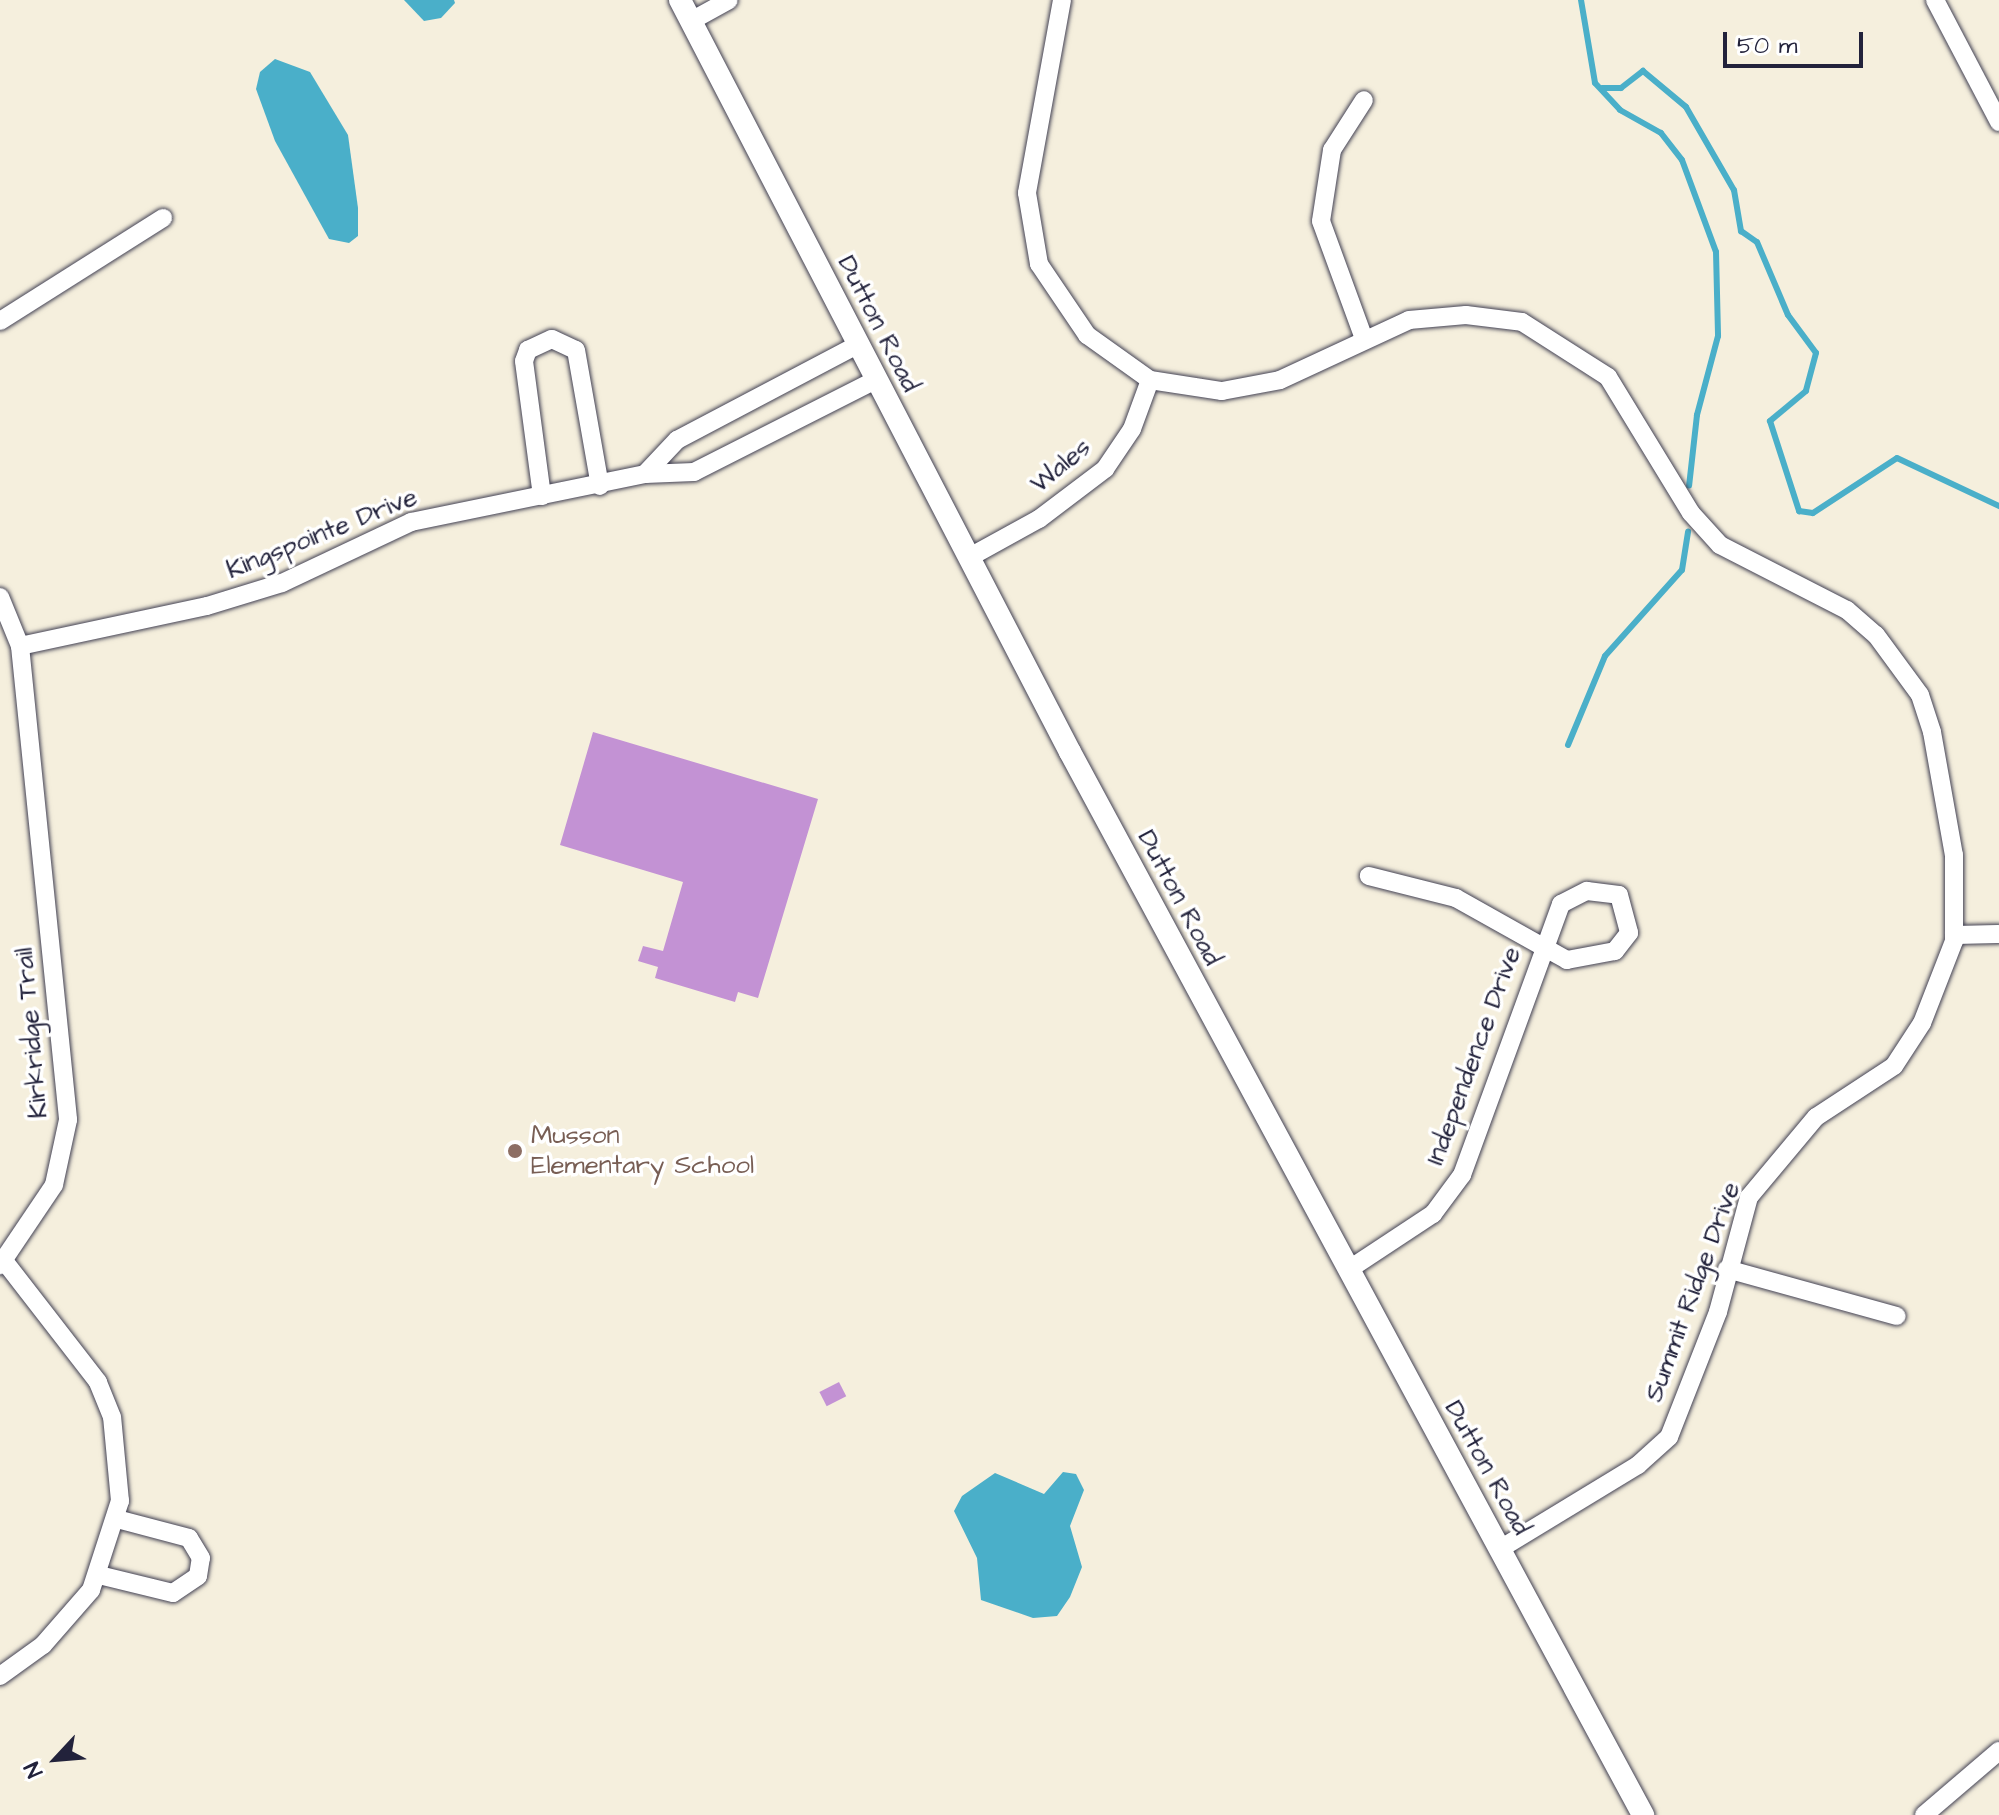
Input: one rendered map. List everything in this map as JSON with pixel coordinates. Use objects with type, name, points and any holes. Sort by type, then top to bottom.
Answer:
[{"type":"street","name":"Dutton Road","points":[[680,0],[968,558],[1643,1815]]},
{"type":"street","points":[[691,21],[729,0]]},
{"type":"street","name":"Summit Ridge Drive","points":[[1062,0],[1035,133],[1031,229],[1039,264],[1073,319],[1150,380],[1222,391],[1280,380],[1363,336],[1409,320],[1466,315],[1522,322],[1574,350],[1614,386],[1691,513],[1720,545],[1847,610],[1876,635],[1920,695],[1932,732],[1954,855],[1954,935],[1948,968],[1911,1042],[1894,1066],[1816,1117],[1772,1162],[1749,1197],[1695,1380],[1669,1437],[1638,1465],[1500,1549]]},
{"type":"street","points":[[1935,0],[1999,122]]},
{"type":"street","points":[[1363,336],[1321,221],[1332,150],[1364,100]]},
{"type":"street","points":[[0,321],[163,218]]},
{"type":"street","points":[[542,496],[524,361],[528,350],[552,339],[576,350],[600,486]]},
{"type":"street","points":[[645,474],[677,440],[857,345]]},
{"type":"street","name":"Kingspointe Drive","points":[[20,646],[207,606],[282,583],[411,522],[600,486],[645,474],[694,472],[875,380]]},
{"type":"street","name":"Wales","points":[[968,558],[1067,500],[1105,469],[1132,429],[1150,380]]},
{"type":"street","name":"Kirkridge Trail","points":[[0,597],[20,646],[68,1120],[54,1185],[2,1263]]},
{"type":"street","name":"Independence Drive","points":[[1348,1270],[1433,1214],[1462,1175],[1545,948],[1456,898],[1369,876]]},
{"type":"street","points":[[1587,891],[1619,895],[1629,933],[1615,951],[1567,960],[1545,948],[1561,904],[1587,891]]},
{"type":"street","points":[[1954,935],[1999,934]]},
{"type":"street","points":[[0,1676],[43,1645],[99,1575],[117,1519],[120,1466],[98,1382],[2,1263]]},
{"type":"street","points":[[1727,1269],[1897,1316]]},
{"type":"street","points":[[99,1575],[173,1593],[198,1576],[201,1558],[189,1538],[117,1519]]},
{"type":"street","points":[[1926,1814],[1999,1751]]},
{"type":"water","points":[[404,0],[454,0],[455,3],[441,18],[424,21]]},
{"type":"water","points":[[275,59],[310,72],[348,135],[358,208],[358,236],[349,243],[329,239],[275,141],[256,89],[260,72]]},
{"type":"water","points":[[1063,1472],[1076,1474],[1084,1490],[1070,1526],[1082,1567],[1070,1597],[1057,1616],[1033,1618],[981,1600],[977,1558],[954,1511],[962,1496],[995,1473],[1044,1494]]},
{"type":"building","points":[[593,732],[818,799],[758,998],[738,992],[735,1002],[655,978],[658,967],[638,961],[643,946],[663,951],[683,882],[560,845]]},
{"type":"building","points":[[839,1382],[846,1396],[827,1406],[819,1392]]},
{"type":"waterway","points":[[1581,0],[1595,83],[1620,110],[1661,133],[1682,160],[1716,252],[1718,336],[1697,415],[1689,486]]},
{"type":"waterway","points":[[1602,88],[1621,88],[1643,71],[1686,107],[1734,190],[1741,231],[1757,242],[1788,315],[1816,353],[1806,391],[1770,421],[1799,511],[1813,513],[1897,458],[1999,506]]},
{"type":"waterway","points":[[1568,745],[1605,656],[1682,570],[1688,531]]},
{"type":"place","name":"Musson Elementary School","points":[[515,1151]]}]
